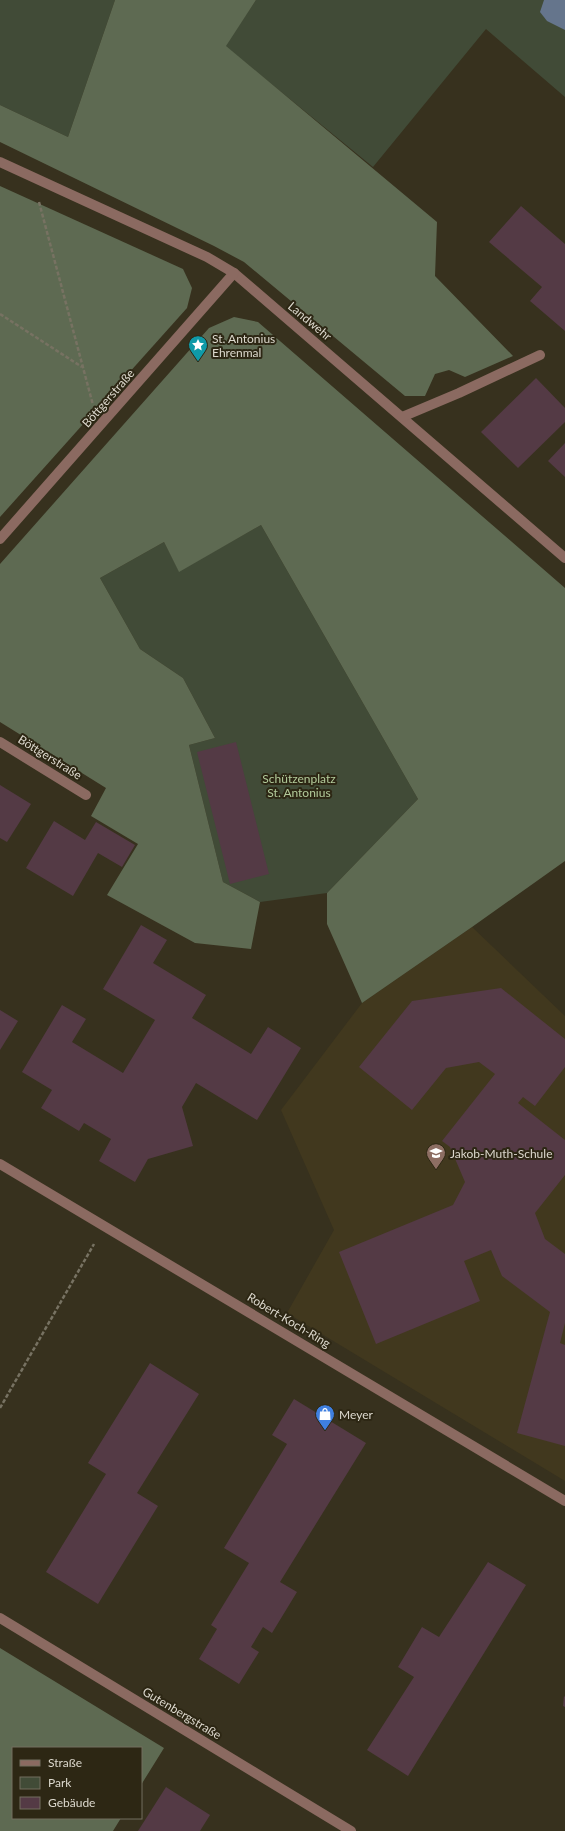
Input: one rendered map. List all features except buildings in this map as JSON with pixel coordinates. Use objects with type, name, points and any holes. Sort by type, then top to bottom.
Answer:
[{"type":"street","name":"Landwehr","points":[[0,162],[32,175],[207,257],[234,273],[565,558]]},
{"type":"street","name":"Böttgerstraße","points":[[0,539],[234,273]]},
{"type":"street","points":[[402,417],[459,393],[540,355]]},
{"type":"street","name":"Böttgerstraße","points":[[0,742],[86,795]]},
{"type":"street","name":"Robert-Koch-Ring","points":[[0,1164],[565,1500]]},
{"type":"street","name":"Gutenbergstraße","points":[[0,1618],[350,1831]]},
{"type":"path","points":[[32,175],[99,428]]},
{"type":"path","points":[[0,314],[82,367]]},
{"type":"path","points":[[0,1408],[104,1226]]},
{"type":"shaded area","name":"Jakob-Muth-Schule","points":[[472,927],[565,1016],[565,1481],[287,1313],[334,1230],[281,1110],[362,1003]]},
{"type":"green space","points":[[0,0],[115,0],[68,137],[0,105]]},
{"type":"green space","points":[[115,0],[256,0],[226,46],[437,222],[435,276],[513,356],[465,377],[449,370],[435,374],[425,396],[405,396],[244,262],[0,142],[0,105],[68,137]]},
{"type":"green space","points":[[256,0],[565,0],[565,97],[486,29],[373,167],[225,46]]},
{"type":"green space","points":[[0,186],[183,269],[192,288],[187,308],[0,517]]},
{"type":"green space","points":[[234,317],[258,322],[565,588],[565,861],[362,1003],[327,924],[327,893],[418,799],[261,525],[179,572],[164,542],[100,578],[140,649],[183,678],[215,738],[189,745],[223,882],[260,902],[251,949],[195,943],[107,895],[138,844],[91,816],[106,788],[0,722],[0,564],[209,328]]},
{"type":"green space","name":"Schützenplatz St. Antonius","points":[[261,525],[418,799],[327,893],[260,902],[223,882],[189,745],[215,738],[183,678],[140,649],[100,578],[164,542],[179,571]]},
{"type":"green space","points":[[0,1648],[164,1748],[142,1783],[142,1747],[12,1747],[12,1819],[120,1819],[113,1831],[0,1831]]},
{"type":"water","points":[[544,0],[565,0],[565,30],[547,21],[540,12]]},
{"type":"place","name":"St. Antonius Ehrenmal","points":[[198,362]]},
{"type":"place","name":"Jakob-Muth-Schule","points":[[436,1170]]},
{"type":"place","name":"Meyer","points":[[325,1431]]}]
